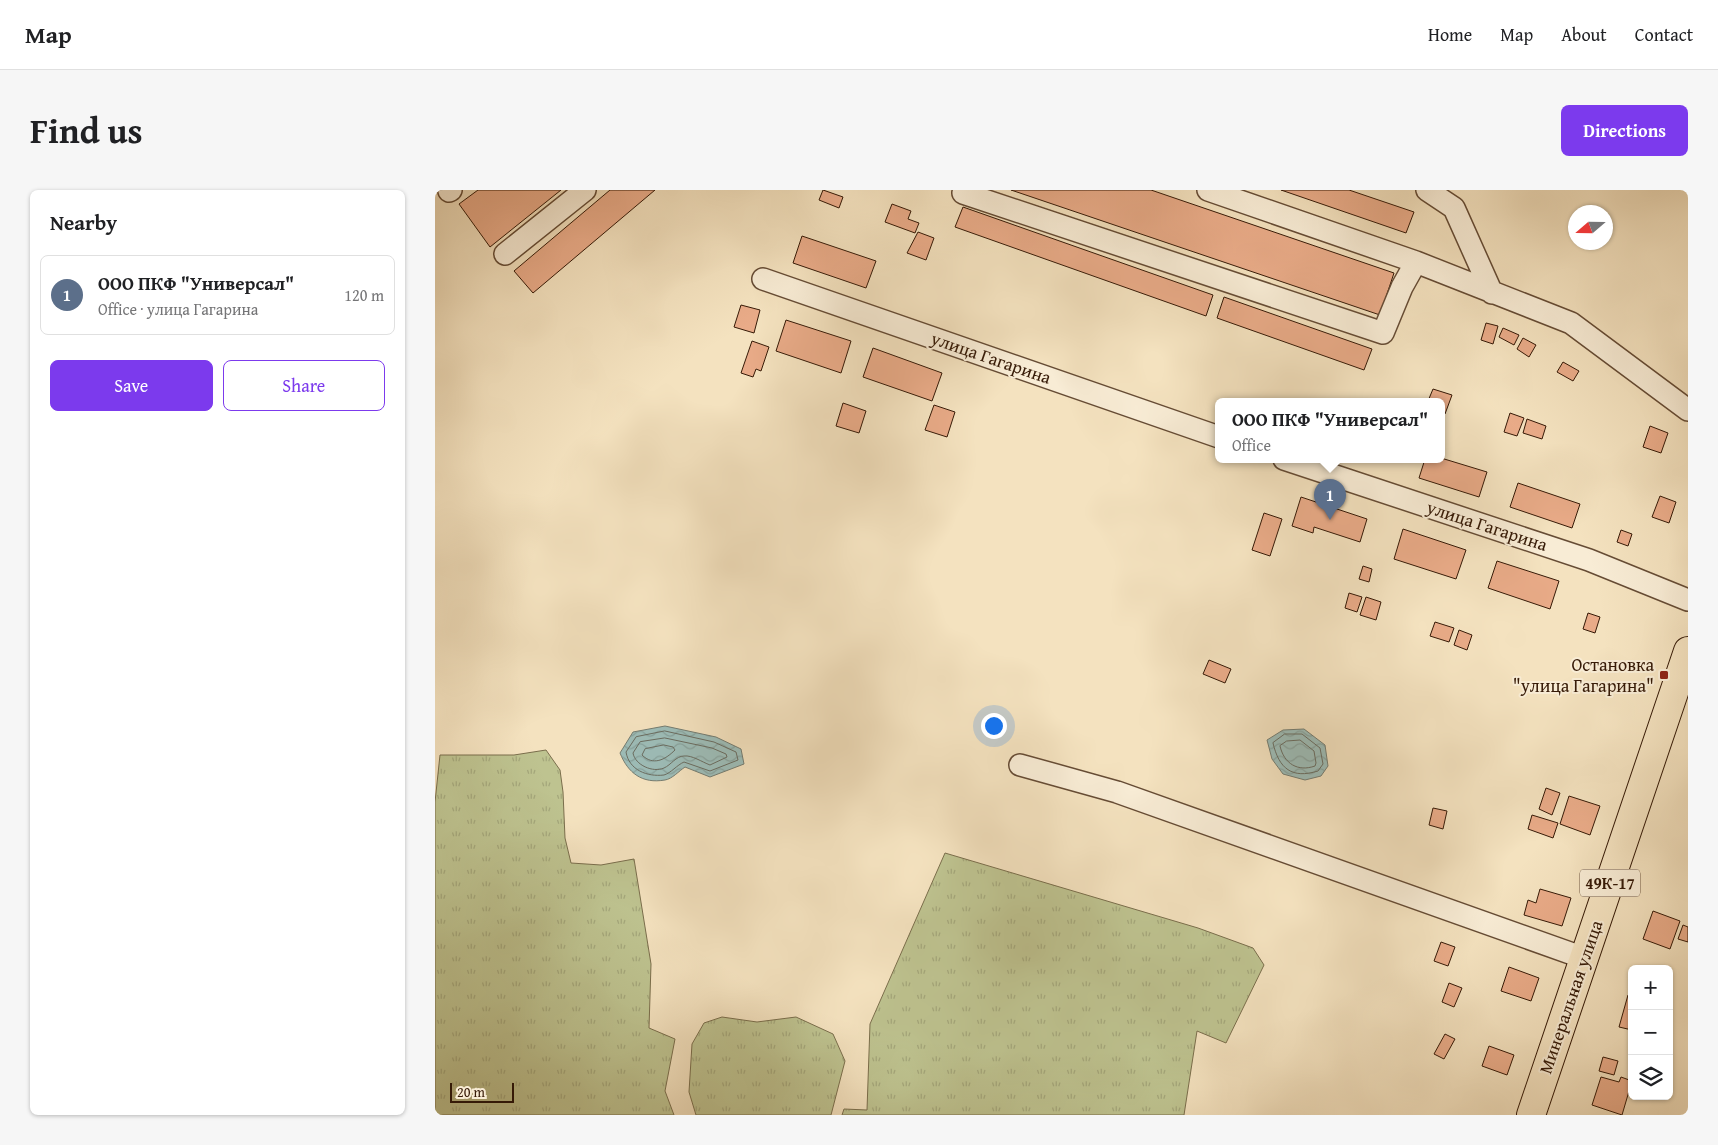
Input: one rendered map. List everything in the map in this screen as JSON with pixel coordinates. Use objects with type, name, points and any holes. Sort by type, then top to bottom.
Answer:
[{"type":"main road","name":"Минеральная улица","points":[[1531,1115],[1688,651]]},
{"type":"street","points":[[505,254],[585,190]]},
{"type":"street","points":[[1208,190],[1416,262],[1571,323],[1688,410]]},
{"type":"street","points":[[1427,190],[1454,208],[1492,293]]},
{"type":"street","points":[[963,193],[1383,333],[1402,287],[1416,262]]},
{"type":"street","name":"улица Гагарина","points":[[763,280],[1215,436]]},
{"type":"street","name":"улица Гагарина","points":[[1296,463],[1589,560],[1688,600]]},
{"type":"street","points":[[1020,765],[1117,792],[1584,958]]},
{"type":"green space","points":[[546,750],[560,770],[565,838],[571,863],[601,865],[634,859],[651,964],[649,1028],[675,1039],[665,1091],[674,1115],[435,1115],[435,802],[440,755],[514,755]]},
{"type":"green space","points":[[945,853],[1198,928],[1253,948],[1264,965],[1226,1043],[1197,1031],[1184,1115],[842,1115],[844,1109],[867,1110],[870,1024]]},
{"type":"green space","points":[[722,1017],[757,1022],[796,1017],[833,1034],[845,1061],[831,1115],[696,1115],[689,1092],[692,1044],[704,1023]]},
{"type":"water","points":[[665,726],[716,737],[741,749],[744,764],[710,777],[685,767],[668,779],[657,781],[637,776],[627,766],[620,753],[633,732]]},
{"type":"water","points":[[1304,729],[1325,745],[1328,766],[1321,776],[1305,780],[1283,774],[1272,759],[1267,740],[1283,730]]},
{"type":"building","points":[[478,190],[561,190],[490,247],[459,204]]},
{"type":"building","points":[[610,190],[655,190],[533,293],[514,271]]},
{"type":"building","points":[[823,190],[843,197],[839,208],[819,200]]},
{"type":"building","points":[[1011,190],[1151,190],[1394,273],[1380,315]]},
{"type":"building","points":[[1281,190],[1349,190],[1414,212],[1406,233]]},
{"type":"building","points":[[892,204],[911,211],[908,219],[919,223],[915,233],[885,222]]},
{"type":"building","points":[[963,207],[1213,295],[1206,316],[955,227]]},
{"type":"building","points":[[918,232],[934,238],[926,260],[907,253]]},
{"type":"building","points":[[802,236],[876,261],[866,288],[793,263]]},
{"type":"building","points":[[1224,297],[1372,349],[1364,370],[1217,318]]},
{"type":"building","points":[[741,305],[760,310],[754,333],[734,327]]},
{"type":"building","points":[[786,320],[851,341],[841,373],[776,351]]},
{"type":"building","points":[[1486,323],[1498,326],[1493,344],[1481,340]]},
{"type":"building","points":[[1503,328],[1519,335],[1514,345],[1499,337]]},
{"type":"building","points":[[1523,338],[1536,345],[1529,357],[1517,349]]},
{"type":"building","points":[[752,341],[769,347],[761,371],[756,369],[753,377],[741,373]]},
{"type":"building","points":[[873,348],[942,373],[932,401],[863,377]]},
{"type":"building","points":[[1563,362],[1579,371],[1573,381],[1557,372]]},
{"type":"building","points":[[1433,389],[1452,395],[1445,414],[1445,398],[1429,398]]},
{"type":"building","points":[[843,403],[866,411],[859,433],[836,426]]},
{"type":"building","points":[[934,405],[955,412],[947,437],[925,430]]},
{"type":"building","points":[[1510,413],[1524,418],[1517,436],[1504,432]]},
{"type":"building","points":[[1527,419],[1546,426],[1542,439],[1523,433]]},
{"type":"building","points":[[1650,426],[1668,433],[1661,453],[1643,447]]},
{"type":"building","points":[[1445,459],[1487,472],[1479,497],[1419,478],[1424,463],[1445,463]]},
{"type":"building","points":[[1518,483],[1580,504],[1572,528],[1510,507]]},
{"type":"building","points":[[1660,496],[1676,502],[1669,523],[1652,517]]},
{"type":"building","points":[[1301,497],[1367,519],[1360,542],[1314,527],[1313,533],[1292,526]]},
{"type":"building","points":[[1264,513],[1282,519],[1270,556],[1252,550]]},
{"type":"building","points":[[1403,529],[1466,550],[1456,579],[1394,559]]},
{"type":"building","points":[[1621,530],[1632,534],[1628,546],[1617,542]]},
{"type":"building","points":[[1497,561],[1559,581],[1550,609],[1488,588]]},
{"type":"building","points":[[1363,566],[1372,569],[1369,582],[1359,579]]},
{"type":"building","points":[[1349,593],[1362,597],[1357,612],[1345,608]]},
{"type":"building","points":[[1366,597],[1381,602],[1376,620],[1360,615]]},
{"type":"building","points":[[1588,613],[1600,617],[1595,633],[1583,629]]},
{"type":"building","points":[[1435,622],[1454,628],[1449,642],[1430,636]]},
{"type":"building","points":[[1459,630],[1472,635],[1467,650],[1454,645]]},
{"type":"building","points":[[1209,660],[1231,669],[1225,683],[1203,674]]},
{"type":"building","points":[[1546,788],[1560,793],[1552,815],[1539,809]]},
{"type":"building","points":[[1569,796],[1600,806],[1590,835],[1560,824]]},
{"type":"building","points":[[1433,808],[1447,811],[1443,829],[1429,825]]},
{"type":"building","points":[[1532,815],[1558,823],[1553,838],[1528,829]]},
{"type":"building","points":[[1540,889],[1571,898],[1562,926],[1524,915],[1528,900],[1536,903]]},
{"type":"building","points":[[1653,911],[1680,921],[1670,949],[1643,939]]},
{"type":"building","points":[[1683,925],[1688,927],[1688,942],[1678,939]]},
{"type":"building","points":[[1441,942],[1455,947],[1448,966],[1434,961]]},
{"type":"building","points":[[1509,967],[1539,978],[1531,1001],[1501,991]]},
{"type":"building","points":[[1449,983],[1462,988],[1454,1007],[1442,1002]]},
{"type":"building","points":[[1628,995],[1628,1029],[1619,1027]]},
{"type":"building","points":[[1445,1034],[1455,1039],[1444,1059],[1434,1054]]},
{"type":"building","points":[[1489,1046],[1514,1055],[1507,1075],[1482,1066]]},
{"type":"building","points":[[1603,1057],[1618,1061],[1614,1075],[1599,1071]]},
{"type":"building","points":[[1601,1077],[1619,1082],[1621,1077],[1628,1080],[1628,1095],[1622,1115],[1592,1105]]},
{"type":"place","name":"ООО ПКФ \"Универсал\"","points":[[1330,520]]},
{"type":"place","name":"Остановка \"улица Гагарина\"","points":[[1664,675]]}]
